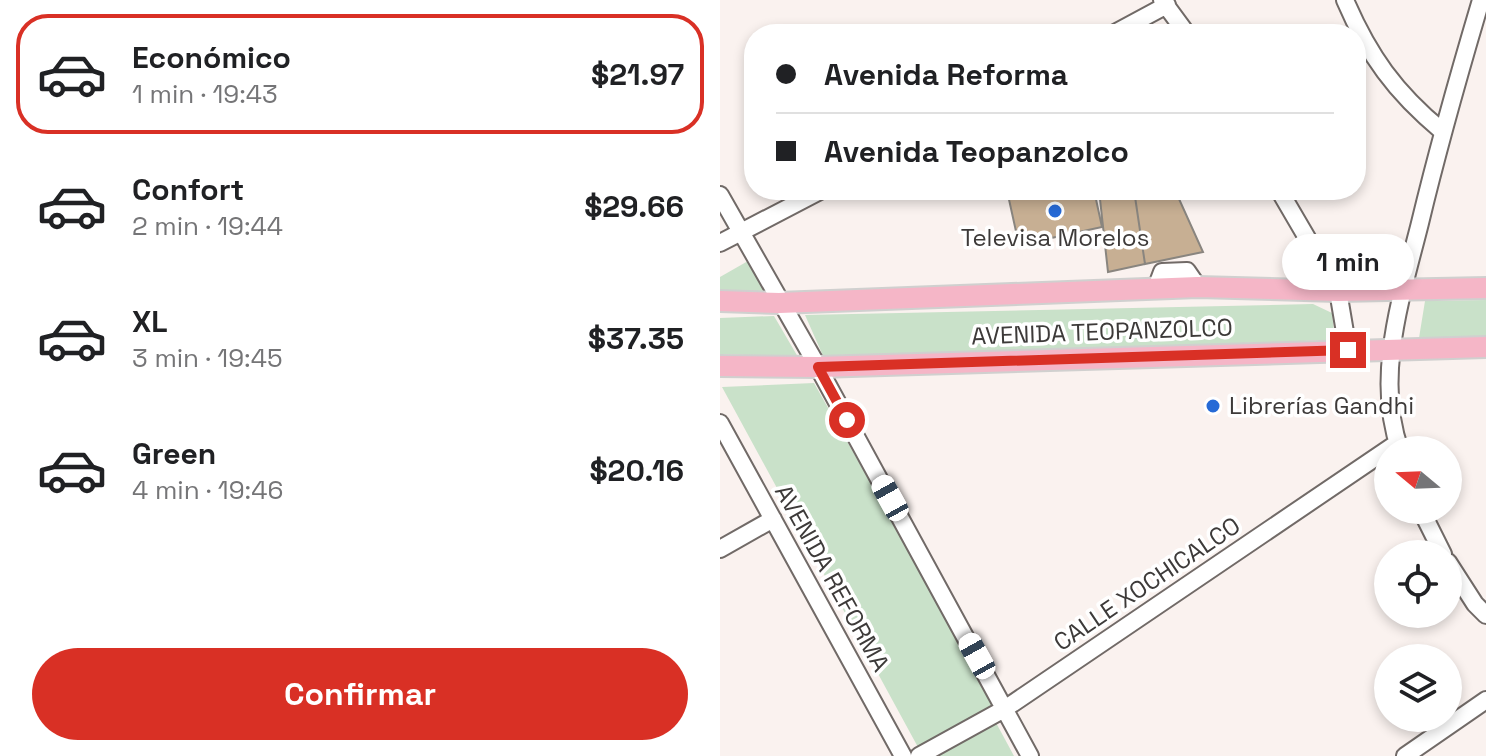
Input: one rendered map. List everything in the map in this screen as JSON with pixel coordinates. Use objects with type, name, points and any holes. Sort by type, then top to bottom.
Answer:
[{"type":"main road","name":"AVENIDA TEOPANZOLCO","points":[[720,301],[779,303],[1198,287],[1338,291],[1486,288]]},
{"type":"main road","name":"AVENIDA TEOPANZOLCO","points":[[720,366],[818,367],[1486,347]]},
{"type":"street","points":[[1345,0],[1355,24]]},
{"type":"street","points":[[1396,436],[1390,401],[1391,349],[1442,131],[1481,0]]},
{"type":"street","points":[[1129,24],[1164,3],[1180,24]]},
{"type":"street","points":[[1366,46],[1386,76],[1417,110],[1442,131]]},
{"type":"street","points":[[720,195],[818,367],[1030,756]]},
{"type":"street","points":[[720,243],[803,200]]},
{"type":"street","points":[[1285,200],[1338,291],[1348,350]]},
{"type":"street","name":"AVENIDA REFORMA","points":[[720,423],[903,756]]},
{"type":"street","name":"CALLE XOCHICALCO","points":[[919,756],[1006,708],[1374,463]]},
{"type":"street","points":[[720,549],[773,519]]},
{"type":"street","points":[[1462,584],[1486,615]]},
{"type":"street","points":[[1405,756],[1486,700]]},
{"type":"green space","points":[[748,261],[769,297],[720,296],[720,277]]},
{"type":"green space","points":[[1486,300],[1486,337],[1419,338],[1425,301]]},
{"type":"green space","points":[[1313,304],[1332,313],[1334,331],[1330,340],[824,358],[805,315]]},
{"type":"green space","points":[[774,316],[798,357],[720,354],[720,318]]},
{"type":"green space","points":[[814,383],[995,703],[919,749],[722,387]]},
{"type":"green space","points":[[994,719],[1014,756],[930,756]]},
{"type":"building","name":"Televisa Morelos","points":[[1009,200],[1096,200],[1102,227],[1019,245]]},
{"type":"building","points":[[1100,200],[1135,200],[1145,264],[1108,272]]},
{"type":"building","points":[[1135,200],[1180,200],[1203,252],[1145,264]]},
{"type":"place","name":"Televisa Morelos","points":[[1055,211]]},
{"type":"place","name":"Librerías Gandhi","points":[[1213,406]]},
{"type":"route","points":[[847,420],[818,367],[1348,350]]}]
